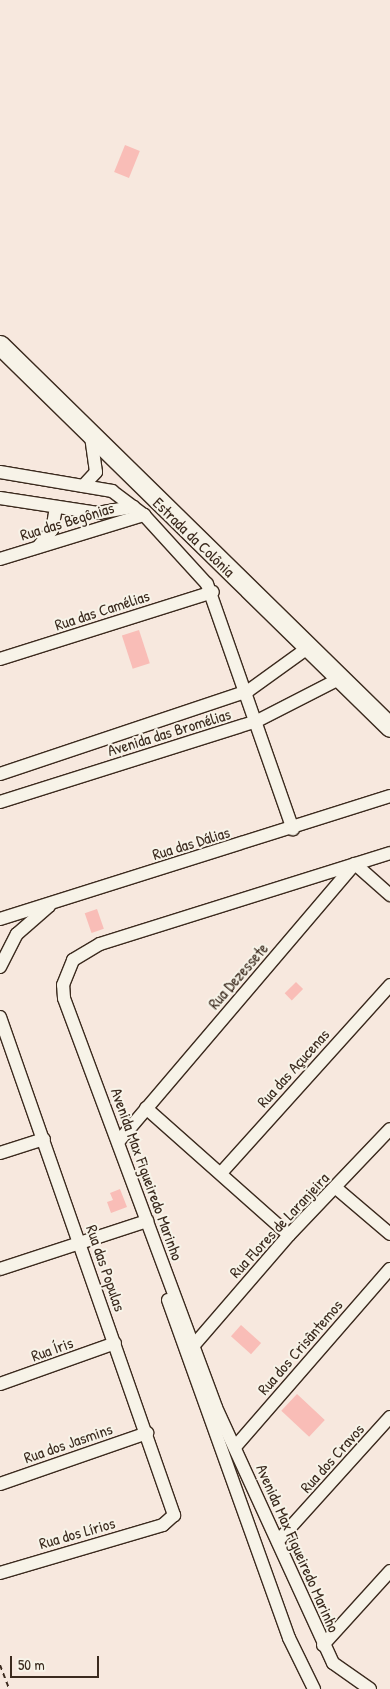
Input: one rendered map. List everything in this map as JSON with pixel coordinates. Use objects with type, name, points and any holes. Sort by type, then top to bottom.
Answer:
[{"type":"main road","name":"Estrada da Colônia","points":[[0,345],[390,727]]},
{"type":"street","points":[[83,486],[96,472],[91,436]]},
{"type":"street","points":[[0,472],[112,491],[144,515],[213,592],[293,829]]},
{"type":"street","points":[[0,498],[98,514],[133,507]]},
{"type":"street","points":[[38,547],[52,530],[56,508]]},
{"type":"street","name":"Rua das Begônias","points":[[0,559],[144,515]]},
{"type":"street","name":"Rua das Camélias","points":[[0,660],[213,592]]},
{"type":"street","name":"Avenida das Bromélias","points":[[0,774],[248,691],[309,647]]},
{"type":"street","name":"Avenida das Bromélias","points":[[0,802],[257,721],[341,678]]},
{"type":"street","name":"Rua das Dálias","points":[[0,919],[293,829],[390,796]]},
{"type":"street","name":"Avenida Max Figueiredo Marinho","points":[[370,1689],[341,1671],[323,1645],[278,1541],[216,1407],[194,1345],[144,1223],[118,1142],[64,998],[65,978],[73,960],[100,944],[390,853]]},
{"type":"street","points":[[356,864],[390,895]]},
{"type":"street","name":"Rua Dezessete","points":[[118,1142],[356,864]]},
{"type":"street","points":[[0,967],[17,934],[53,902]]},
{"type":"street","name":"Rua das Açucenas","points":[[221,1173],[390,985]]},
{"type":"street","name":"Rua das Populas","points":[[0,1017],[3,1038],[44,1139],[114,1344],[173,1508],[173,1519],[163,1525]]},
{"type":"street","points":[[146,1108],[290,1235]]},
{"type":"street","name":"Rua Flores de Laranjeira","points":[[194,1345],[290,1235],[390,1130]]},
{"type":"street","points":[[0,1153],[44,1139]]},
{"type":"street","points":[[336,1188],[390,1234]]},
{"type":"street","points":[[0,1269],[144,1223],[289,1638],[314,1689]]},
{"type":"street","name":"Rua dos Crisântemos","points":[[235,1446],[390,1269]]},
{"type":"street","name":"Rua Íris","points":[[0,1384],[114,1344]]},
{"type":"street","name":"Rua dos Cravos","points":[[278,1541],[390,1417]]},
{"type":"street","name":"Rua dos Jasmins","points":[[0,1484],[146,1433]]},
{"type":"street","name":"Rua dos Lírios","points":[[0,1573],[163,1525]]},
{"type":"street","points":[[323,1645],[390,1571]]},
{"type":"path","points":[[0,1665],[9,1689]]},
{"type":"building","points":[[125,145],[140,151],[129,178],[114,172]]},
{"type":"building","points":[[139,630],[150,663],[133,669],[122,636]]},
{"type":"building","points":[[97,909],[104,929],[92,933],[85,913]]},
{"type":"building","points":[[296,982],[303,989],[292,1000],[285,993]]},
{"type":"building","points":[[120,1189],[127,1207],[111,1213],[107,1202],[113,1200],[110,1193]]},
{"type":"building","points":[[241,1325],[261,1343],[251,1354],[231,1336]]},
{"type":"building","points":[[297,1394],[325,1420],[309,1437],[281,1411]]}]
